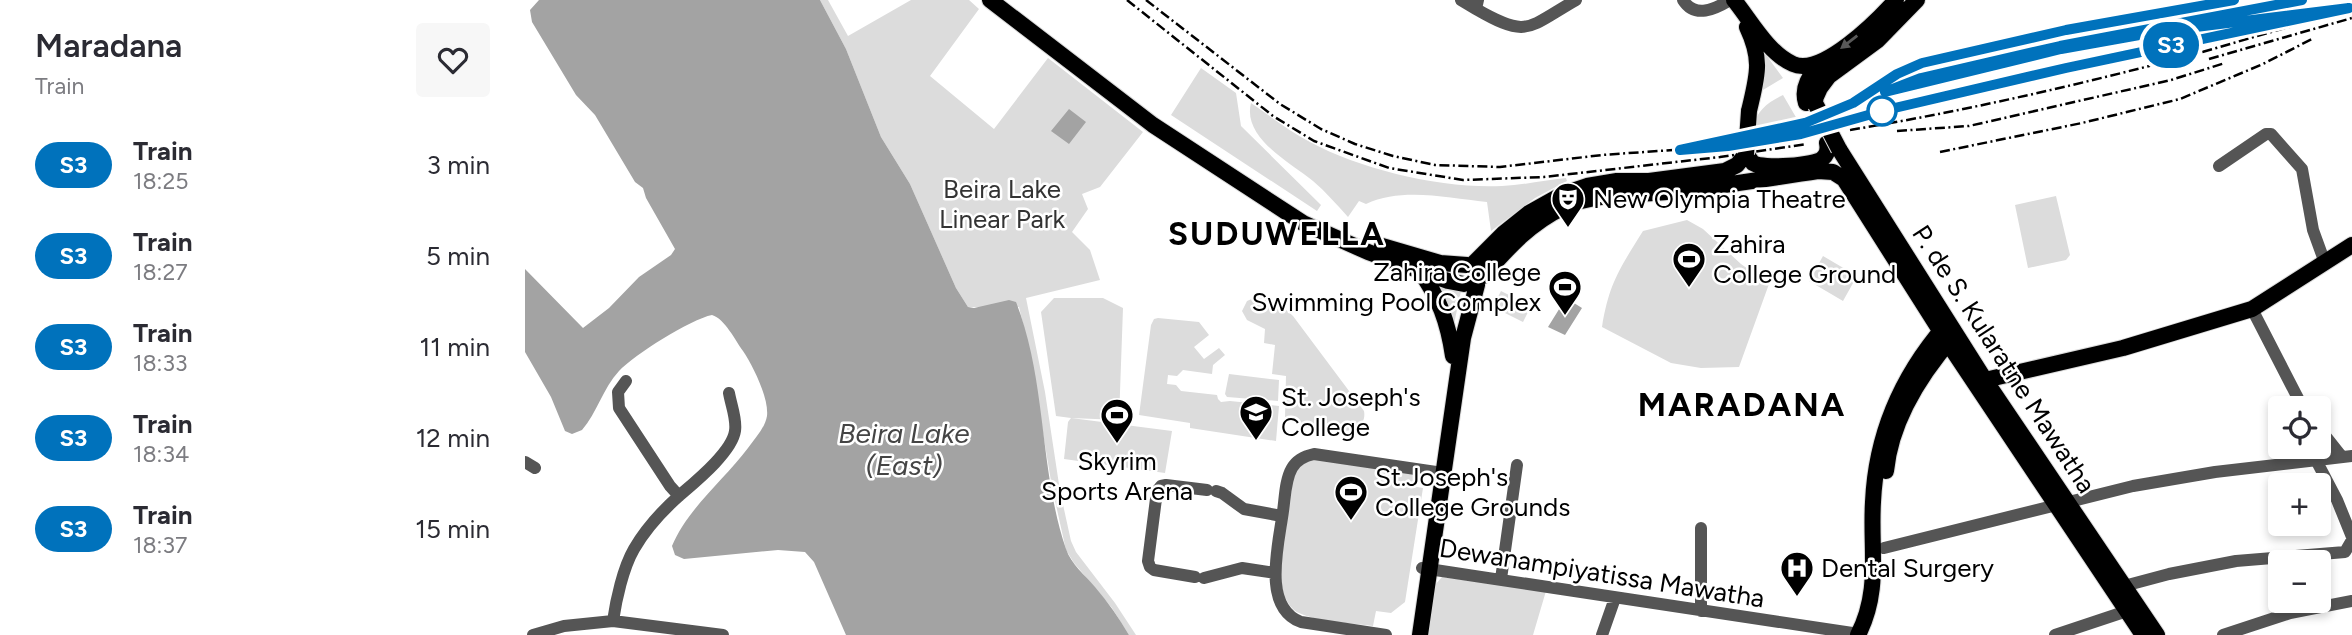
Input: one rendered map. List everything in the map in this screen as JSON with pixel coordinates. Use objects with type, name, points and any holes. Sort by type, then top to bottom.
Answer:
[{"type":"main road","points":[[990,0],[1156,121],[1328,234],[1419,270],[1472,276]]},
{"type":"main road","points":[[1007,0],[1156,121]]},
{"type":"main road","points":[[1896,0],[1873,24],[1821,63],[1805,86],[1803,94],[1811,104],[1829,76],[1878,40],[1917,0]]},
{"type":"main road","points":[[1733,1],[1776,52],[1794,65],[1805,67],[1821,63]]},
{"type":"main road","points":[[1589,193],[1725,172],[1737,165],[1746,154],[1749,111],[1758,61],[1754,42],[1733,1]]},
{"type":"main road","name":"P. de S. Kularatne Mawatha","points":[[1811,104],[1833,146],[1948,332],[1985,380],[2143,635]]},
{"type":"main road","points":[[1420,635],[1436,472],[1453,356],[1472,276],[1504,233],[1529,213],[1563,194],[1654,193],[1816,167],[1828,148],[1833,146]]},
{"type":"main road","points":[[1746,154],[1753,163],[1763,166],[1816,167]]},
{"type":"main road","name":"P. de S. Kularatne Mawatha","points":[[1816,167],[1833,172],[1844,179],[2062,505],[2124,586],[2157,635]]},
{"type":"main road","points":[[1271,197],[1371,242],[1440,263],[1472,276]]},
{"type":"main road","points":[[1985,380],[2123,348],[2252,309],[2352,245]]},
{"type":"main road","points":[[1419,270],[1445,314],[1453,356]]},
{"type":"main road","points":[[1412,635],[1426,568],[1472,276]]},
{"type":"main road","points":[[1861,635],[1879,608],[1887,461],[1898,420],[1948,332]]},
{"type":"main road","points":[[1861,635],[1870,606],[1874,574],[1873,502],[1879,447],[1890,413],[1905,383],[1948,332]]},
{"type":"street","points":[[1470,3],[1496,21],[1519,29],[1529,27],[1576,0]]},
{"type":"street","points":[[1683,0],[1687,6],[1703,12],[1733,1]]},
{"type":"street","points":[[2220,166],[2266,134],[2271,134],[2302,169],[2313,230],[2325,263]]},
{"type":"street","points":[[2252,309],[2297,396]]},
{"type":"street","points":[[626,381],[618,392],[619,408],[679,496]]},
{"type":"street","points":[[613,621],[616,602],[633,550],[679,496],[702,478],[733,439],[736,428],[729,393]]},
{"type":"street","points":[[2331,440],[2347,457]]},
{"type":"street","points":[[1387,635],[1292,619],[1282,604],[1275,573],[1291,470],[1304,456],[1314,454],[1436,472]]},
{"type":"street","points":[[1884,548],[2133,486],[2215,472],[2347,457]]},
{"type":"street","points":[[2124,586],[2236,561],[2345,552],[2352,538],[2337,500],[2316,460]]},
{"type":"street","points":[[1501,579],[1517,465]]},
{"type":"street","points":[[1275,573],[1242,568],[1200,578],[1154,570],[1148,561],[1157,491],[1161,486],[1222,493],[1244,509],[1282,516]]},
{"type":"street","points":[[1701,528],[1701,611]]},
{"type":"street","name":"Dewanampiyatissa Mawatha","points":[[1426,568],[1861,635]]},
{"type":"street","points":[[1602,635],[1615,598]]},
{"type":"street","points":[[2223,635],[2290,613],[2352,601]]},
{"type":"street","points":[[2055,635],[2127,611]]},
{"type":"street","points":[[533,635],[564,626],[613,621],[723,635]]},
{"type":"green space","name":"Beira Lake Linear Park","points":[[820,0],[828,0],[848,36],[911,0],[969,0],[979,9],[930,76],[994,129],[1048,58],[1143,132],[1100,187],[1082,194],[1088,209],[1072,232],[1090,250],[1100,280],[1026,298],[1071,541],[1076,552],[1136,635],[1129,635],[1112,608],[1066,550],[1019,307],[968,307],[956,288],[910,184],[881,137],[846,49]]},
{"type":"green space","points":[[1759,45],[1783,78],[1758,93]]},
{"type":"green space","points":[[1201,68],[1236,93],[1241,126],[1321,205],[1317,211],[1171,115]]},
{"type":"green space","points":[[1783,95],[1797,119],[1753,128],[1763,108]]},
{"type":"green space","points":[[1251,103],[1310,142],[1354,161],[1403,176],[1479,186],[1566,178],[1567,181],[1535,198],[1491,231],[1487,202],[1441,196],[1395,196],[1366,204],[1359,201],[1348,217],[1318,185],[1281,158],[1261,138],[1250,116]]},
{"type":"green space","points":[[2056,196],[2070,255],[2066,260],[2028,268],[2015,205]]},
{"type":"green space","name":"Zahira College Ground","points":[[1687,220],[1703,229],[1741,264],[1769,284],[1739,367],[1701,368],[1671,363],[1602,327],[1608,299],[1617,276],[1643,231]]},
{"type":"green space","points":[[1823,256],[1857,276],[1843,301],[1809,281]]},
{"type":"green space","points":[[1431,281],[1461,291],[1454,324]]},
{"type":"green space","points":[[1501,291],[1531,306],[1523,322],[1493,307]]},
{"type":"green space","points":[[1054,298],[1103,298],[1123,308],[1119,420],[1056,416],[1041,312]]},
{"type":"green space","points":[[1254,298],[1275,303],[1293,316],[1364,411],[1363,421],[1356,428],[1332,432],[1318,430],[1304,427],[1285,417],[1286,376],[1272,374],[1275,345],[1264,343],[1265,329],[1247,320],[1242,311],[1247,301]]},
{"type":"green space","points":[[1154,319],[1199,322],[1209,335],[1194,347],[1204,359],[1219,348],[1225,355],[1213,365],[1212,374],[1183,370],[1177,376],[1168,375],[1167,384],[1176,385],[1181,391],[1217,395],[1221,402],[1279,406],[1276,441],[1190,428],[1190,423],[1139,415],[1151,325]]},
{"type":"green space","points":[[1229,374],[1279,380],[1278,401],[1227,397],[1225,394]]},
{"type":"green space","name":"Skyrim Sports Arena","points":[[1071,418],[1172,431],[1165,473],[1064,459],[1068,422]]},
{"type":"green space","name":"St.Joseph's College Grounds","points":[[1311,459],[1418,472],[1417,487],[1423,488],[1405,602],[1391,613],[1376,611],[1373,626],[1325,620],[1299,613],[1288,603],[1282,588],[1281,549],[1292,475],[1297,467]]},
{"type":"green space","points":[[1442,577],[1546,591],[1533,635],[1423,635],[1428,631],[1435,585]]},
{"type":"water","name":"Beira Lake (East)","points":[[539,0],[820,0],[846,49],[881,137],[910,184],[956,288],[968,307],[1009,300],[1016,302],[1033,363],[1051,488],[1066,549],[1129,635],[846,635],[814,562],[805,552],[778,550],[684,559],[675,555],[672,546],[687,519],[739,460],[762,429],[767,416],[763,391],[743,351],[725,325],[712,315],[677,330],[626,364],[613,378],[582,430],[572,434],[565,431],[551,397],[525,352],[525,269],[583,328],[609,308],[639,277],[671,255],[675,249],[643,188],[635,182],[595,115],[576,95],[532,22],[530,10]]},
{"type":"water","points":[[1069,109],[1086,122],[1069,144],[1051,131]]},
{"type":"water","name":"Zahira College Swimming Pool Complex","points":[[1566,298],[1582,308],[1565,335],[1548,327]]},
{"type":"railway","points":[[1127,0],[1273,116],[1314,141],[1389,168],[1463,180],[1544,177],[1807,144]]},
{"type":"railway","points":[[1146,0],[1280,104],[1321,129],[1355,144],[1435,165],[1500,167],[1602,155],[1728,146],[1801,134]]},
{"type":"railway","points":[[1875,91],[1897,74],[1922,63],[2065,30],[2234,0]]},
{"type":"railway","points":[[2241,12],[2303,0]]},
{"type":"railway","points":[[1814,119],[1885,91],[2062,49],[2156,32],[2349,8]]},
{"type":"railway","points":[[2209,59],[2352,18]]},
{"type":"railway","points":[[1850,130],[1966,109],[2081,83],[2316,20]]},
{"type":"railway","points":[[1848,122],[1996,82],[2246,30]]},
{"type":"railway","points":[[1940,152],[2082,123],[2180,99],[2263,64],[2314,38]]},
{"type":"railway","points":[[1897,131],[1969,126],[2171,80],[2225,63]]},
{"type":"train","name":"S3","points":[[2234,0],[2066,30],[1922,63],[1897,74],[1853,103],[1805,123],[1680,150],[1728,146],[1801,134],[1886,110],[2066,68],[2349,8],[2156,32],[2061,49],[1885,92],[1921,78],[2060,46],[2302,0]]},
{"type":"place","name":"New Olympia Theatre","points":[[1568,229]]},
{"type":"place","name":"Zahira College Ground","points":[[1689,289]]},
{"type":"place","name":"Zahira College Swimming Pool Complex","points":[[1565,317]]},
{"type":"place","name":"St. Joseph's College","points":[[1256,442]]},
{"type":"place","name":"Skyrim Sports Arena","points":[[1117,445]]},
{"type":"place","name":"St.Joseph's College Grounds","points":[[1351,522]]},
{"type":"place","name":"Dental Surgery","points":[[1797,598]]},
{"type":"district","name":"SUDUWELLA","points":[[1277,233]]},
{"type":"district","name":"MARADANA","points":[[1742,404]]}]
